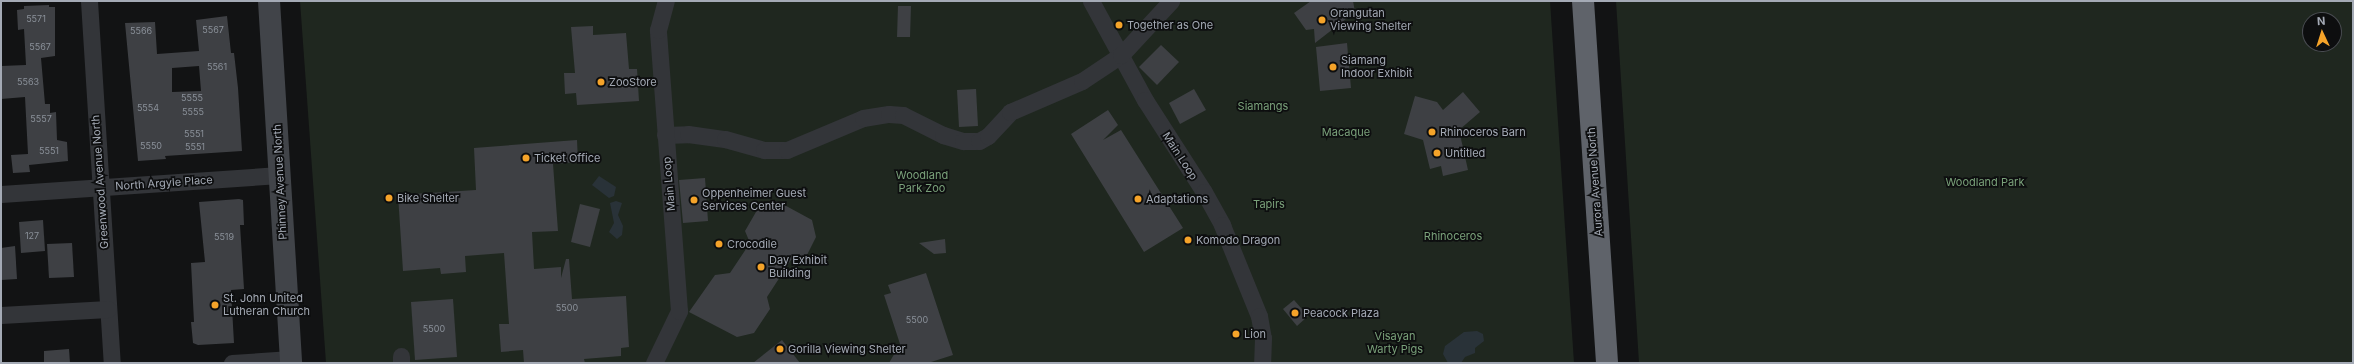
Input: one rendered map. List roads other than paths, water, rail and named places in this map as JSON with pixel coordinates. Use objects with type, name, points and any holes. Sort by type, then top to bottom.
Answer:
[{"type":"highway","name":"Aurora Avenue North","points":[[1583,1],[1607,363]]},
{"type":"street","name":"Greenwood Avenue North","points":[[90,1],[100,188],[112,363]]},
{"type":"street","name":"Phinney Avenue North","points":[[269,1],[291,361]]},
{"type":"street","name":"Main Loop","points":[[654,363],[679,312],[658,30],[666,1]]},
{"type":"street","name":"Main Loop","points":[[1091,1],[1145,100],[1204,192],[1222,225],[1259,316],[1263,338],[1262,363]]},
{"type":"street","points":[[665,135],[694,134],[764,150],[787,150],[863,118],[889,114],[903,115],[918,120],[950,137],[963,141],[979,141],[988,136],[1010,112],[1082,81],[1121,55],[1171,1]]},
{"type":"street","name":"North Argyle Place","points":[[1,194],[279,175]]},
{"type":"street","points":[[1,315],[108,309]]},
{"type":"street","points":[[232,363],[291,361]]},
{"type":"place","name":"Orangutan Viewing Shelter","points":[[1322,20]]},
{"type":"place","name":"Together as One","points":[[1119,25]]},
{"type":"place","name":"Siamang Indoor Exhibit","points":[[1333,67]]},
{"type":"place","name":"ZooStore","points":[[601,82]]},
{"type":"place","name":"Rhinoceros Barn","points":[[1432,132]]},
{"type":"place","name":"Untitled","points":[[1437,153]]},
{"type":"place","name":"Ticket Office","points":[[526,158]]},
{"type":"place","name":"Bike Shelter","points":[[389,198]]},
{"type":"place","name":"Adaptations","points":[[1138,199]]},
{"type":"place","name":"Oppenheimer Guest Services Center","points":[[694,200]]},
{"type":"place","name":"Komodo Dragon","points":[[1188,240]]},
{"type":"place","name":"Crocodile","points":[[719,244]]},
{"type":"place","name":"Day Exhibit Building","points":[[761,267]]},
{"type":"place","name":"St. John United Lutheran Church","points":[[215,305]]},
{"type":"place","name":"Peacock Plaza","points":[[1295,313]]},
{"type":"place","name":"Lion","points":[[1236,334]]},
{"type":"place","name":"Gorilla Viewing Shelter","points":[[780,349]]},
{"type":"park label","name":"Siamangs","points":[[1263,106]]},
{"type":"park label","name":"Macaque","points":[[1346,132]]},
{"type":"park label","name":"Woodland Park Zoo","points":[[922,182]]},
{"type":"park label","name":"Woodland Park","points":[[1985,182]]},
{"type":"park label","name":"Tapirs","points":[[1269,204]]},
{"type":"park label","name":"Rhinoceros","points":[[1453,236]]},
{"type":"park label","name":"Visayan Warty Pigs","points":[[1395,343]]}]
